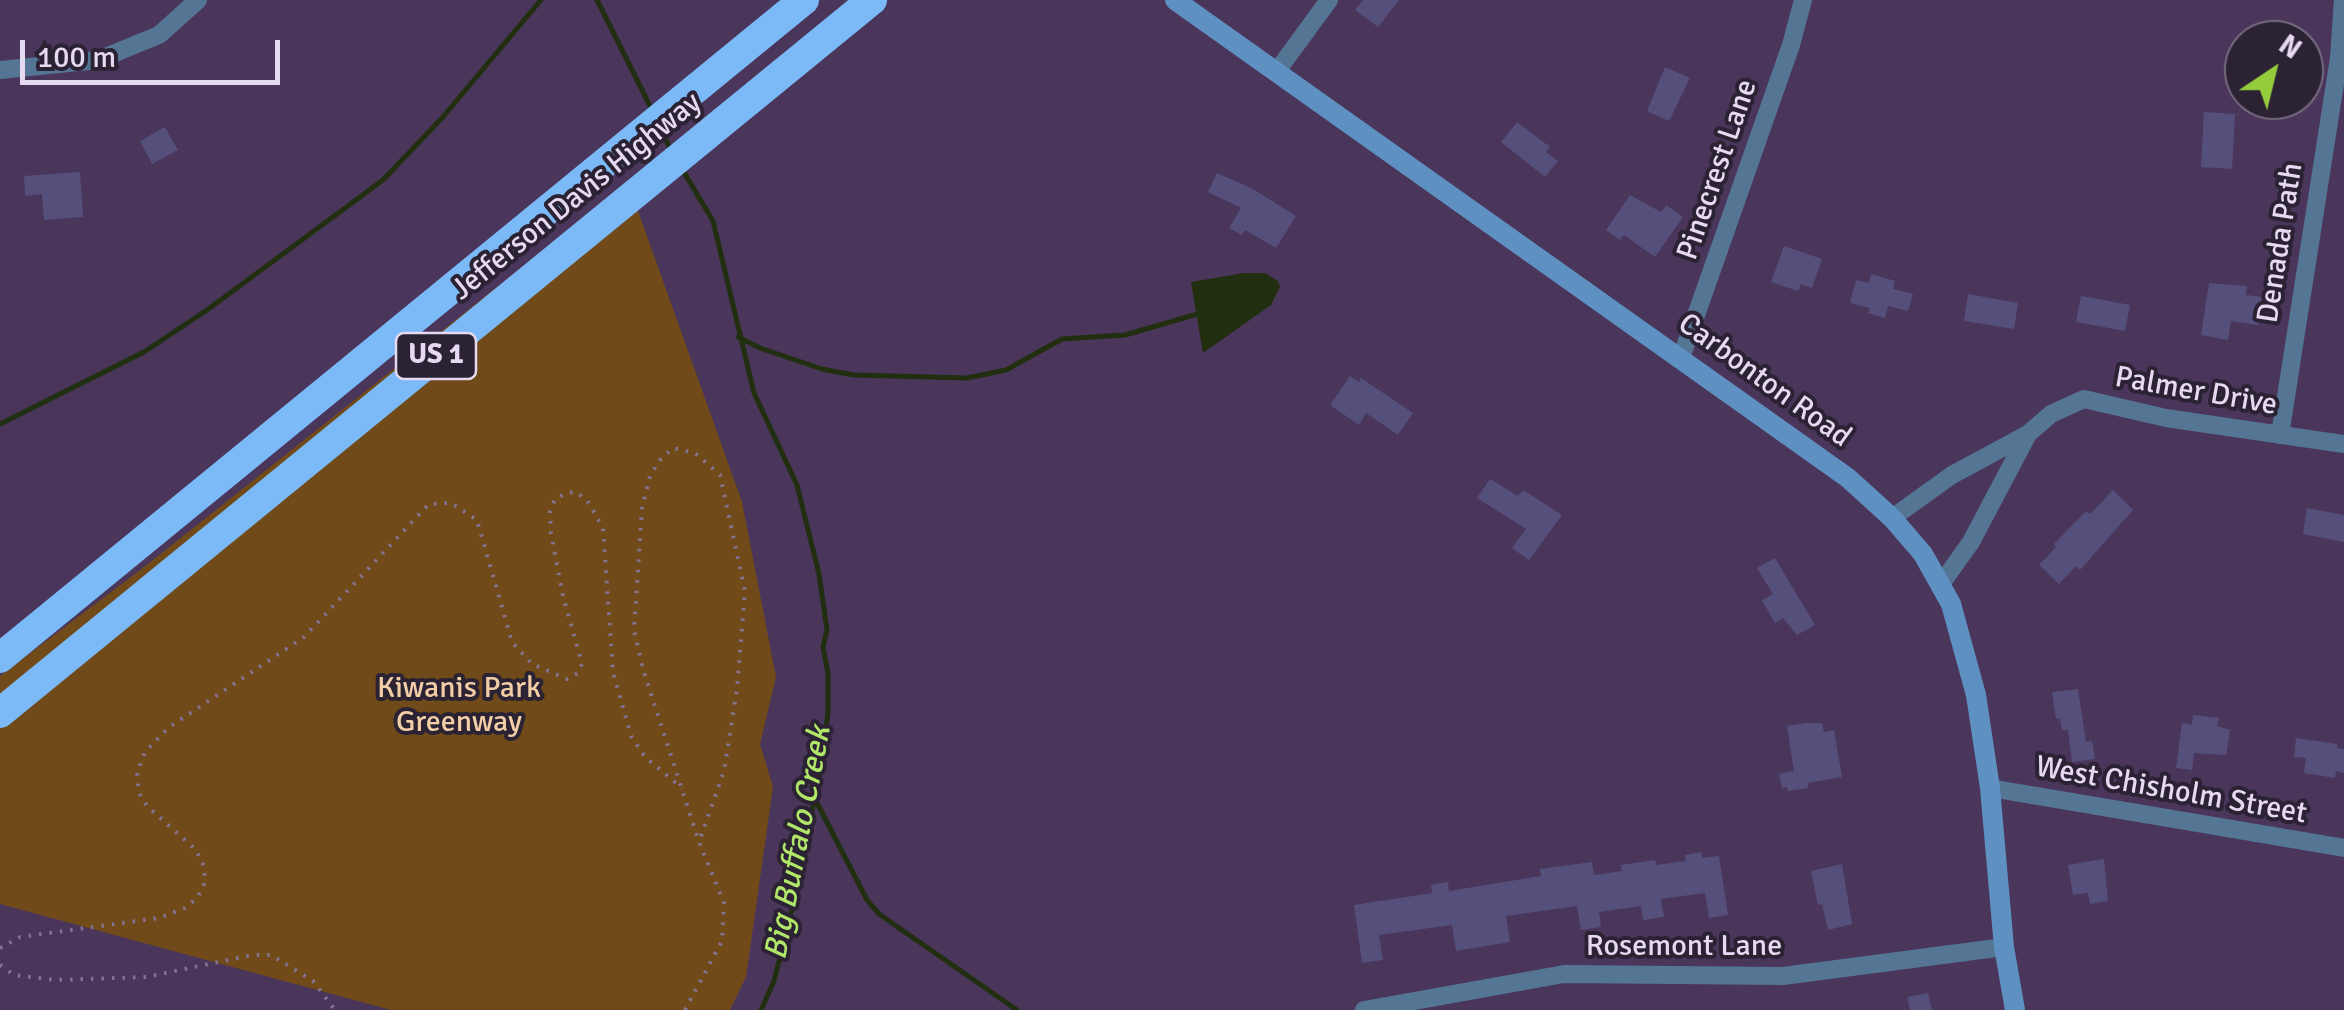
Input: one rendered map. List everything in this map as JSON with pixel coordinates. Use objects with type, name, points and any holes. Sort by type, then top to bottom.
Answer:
[{"type":"highway","name":"Jefferson Davis Highway","points":[[0,658],[804,0]]},
{"type":"highway","name":"Jefferson Davis Highway","points":[[0,713],[872,0]]},
{"type":"street","points":[[0,70],[98,60],[159,35],[198,0]]},
{"type":"street","name":"Carbonton Road","points":[[1175,0],[1848,478],[1892,518],[1923,554],[1950,604],[1976,694],[1990,788],[2004,947],[2015,1010]]},
{"type":"street","points":[[1277,71],[1329,0]]},
{"type":"street","name":"Pinecrest Lane","points":[[1681,358],[1791,45],[1803,0]]},
{"type":"street","name":"Denada Path","points":[[2280,435],[2339,58],[2342,0]]},
{"type":"street","name":"Palmer Drive","points":[[1892,518],[1952,475],[2028,434],[2051,414],[2084,399],[2166,418],[2344,444]]},
{"type":"street","points":[[1941,584],[1972,542],[2028,434]]},
{"type":"street","name":"West Chisholm Street","points":[[1990,788],[2344,848]]},
{"type":"street","name":"Rosemont Lane","points":[[1364,1010],[1564,974],[1784,976],[2004,947]]},
{"type":"path","points":[[685,1010],[722,940],[724,903],[699,842],[634,630],[642,508],[650,476],[673,448],[694,453],[720,476],[745,591],[737,690],[724,771],[699,842]]},
{"type":"path","points":[[0,948],[20,937],[160,918],[185,908],[198,897],[206,882],[196,850],[139,794],[137,774],[144,752],[168,728],[304,637],[428,504],[452,504],[477,520],[512,642],[532,664],[567,680],[578,673],[582,664],[563,596],[550,511],[555,499],[566,493],[576,492],[587,500],[603,528],[613,672],[632,736],[646,757],[682,788]]},
{"type":"path","points":[[0,965],[14,975],[54,980],[146,977],[252,955],[270,955],[312,981],[335,1010]]},
{"type":"green space","name":"Kiwanis Park Greenway","points":[[628,183],[742,502],[776,677],[760,744],[773,787],[746,977],[730,1010],[391,1010],[0,904],[0,676],[144,567]]},
{"type":"shaded area","points":[[1265,273],[1278,281],[1280,287],[1271,305],[1203,353],[1191,282]]},
{"type":"building","points":[[1363,0],[1399,0],[1378,27],[1355,10]]},
{"type":"building","points":[[1665,67],[1690,78],[1669,121],[1647,111]]},
{"type":"building","points":[[2204,112],[2224,113],[2224,120],[2235,120],[2232,169],[2201,167]]},
{"type":"building","points":[[1517,122],[1550,147],[1546,152],[1558,161],[1545,177],[1501,142]]},
{"type":"building","points":[[165,127],[178,150],[152,164],[140,141]]},
{"type":"building","points":[[80,172],[83,217],[44,220],[42,194],[25,196],[24,176]]},
{"type":"building","points":[[1217,173],[1253,189],[1296,216],[1276,248],[1245,230],[1242,235],[1229,228],[1241,208],[1208,192]]},
{"type":"building","points":[[1630,195],[1661,212],[1666,205],[1683,217],[1655,257],[1624,235],[1620,240],[1606,230]]},
{"type":"building","points":[[1784,246],[1822,259],[1812,288],[1801,284],[1798,291],[1771,282]]},
{"type":"building","points":[[1871,274],[1895,281],[1893,289],[1913,294],[1908,311],[1888,306],[1885,318],[1868,313],[1870,308],[1850,303],[1856,280],[1869,283]]},
{"type":"building","points":[[2209,283],[2247,286],[2246,295],[2262,297],[2258,325],[2231,321],[2228,340],[2201,335]]},
{"type":"building","points":[[1968,294],[2018,303],[2014,329],[1964,321]]},
{"type":"building","points":[[2081,296],[2130,305],[2125,331],[2076,322]]},
{"type":"building","points":[[1350,376],[1359,382],[1361,378],[1413,413],[1398,435],[1366,413],[1359,425],[1330,405]]},
{"type":"building","points":[[1490,479],[1518,496],[1523,490],[1562,515],[1529,560],[1512,548],[1526,529],[1477,498]]},
{"type":"building","points":[[2113,490],[2133,510],[2080,570],[2076,566],[2059,584],[2039,565],[2086,511],[2090,514]]},
{"type":"building","points":[[2307,508],[2344,515],[2344,542],[2303,534]]},
{"type":"building","points":[[1775,558],[1815,625],[1797,635],[1783,618],[1775,623],[1762,600],[1773,594],[1757,568]]},
{"type":"building","points":[[2078,689],[2086,742],[2092,741],[2095,759],[2072,762],[2068,730],[2062,730],[2060,718],[2056,719],[2052,692]]},
{"type":"building","points":[[2193,715],[2219,718],[2217,726],[2230,730],[2226,755],[2194,753],[2192,770],[2176,768],[2182,723],[2192,725]]},
{"type":"building","points":[[1822,723],[1824,732],[1834,730],[1842,777],[1788,791],[1787,787],[1782,788],[1779,774],[1794,771],[1787,726]]},
{"type":"building","points":[[2296,738],[2337,744],[2337,748],[2344,749],[2344,773],[2336,771],[2335,778],[2304,773],[2306,758],[2294,757]]},
{"type":"building","points":[[1701,852],[1702,858],[1719,856],[1728,915],[1709,918],[1705,893],[1661,899],[1664,917],[1643,920],[1641,906],[1599,912],[1601,927],[1581,930],[1577,906],[1506,916],[1510,942],[1456,951],[1452,925],[1379,935],[1383,960],[1362,963],[1354,905],[1432,893],[1431,885],[1448,882],[1449,891],[1541,876],[1540,869],[1592,862],[1594,875],[1622,871],[1621,865],[1686,861],[1685,855]]},
{"type":"building","points":[[2104,859],[2108,901],[2090,904],[2088,893],[2073,895],[2068,865]]},
{"type":"building","points":[[1842,864],[1852,924],[1828,930],[1811,871]]},
{"type":"building","points":[[1928,993],[1932,1010],[1910,1010],[1907,997]]},
{"type":"waterway","points":[[0,424],[144,352],[383,180],[442,118],[541,0]]},
{"type":"waterway","name":"Big Buffalo Creek","points":[[597,0],[652,110]]},
{"type":"waterway","name":"Big Buffalo Creek","points":[[661,129],[671,151]]},
{"type":"waterway","name":"Big Buffalo Creek","points":[[682,169],[713,221],[754,393],[797,485],[819,574],[827,630],[823,647],[828,712],[822,762],[790,918],[774,981],[761,1010]]},
{"type":"waterway","points":[[738,337],[822,369],[853,375],[967,378],[1006,370],[1062,339],[1125,335],[1201,313]]},
{"type":"waterway","points":[[815,799],[867,900],[879,914],[1017,1010]]}]
